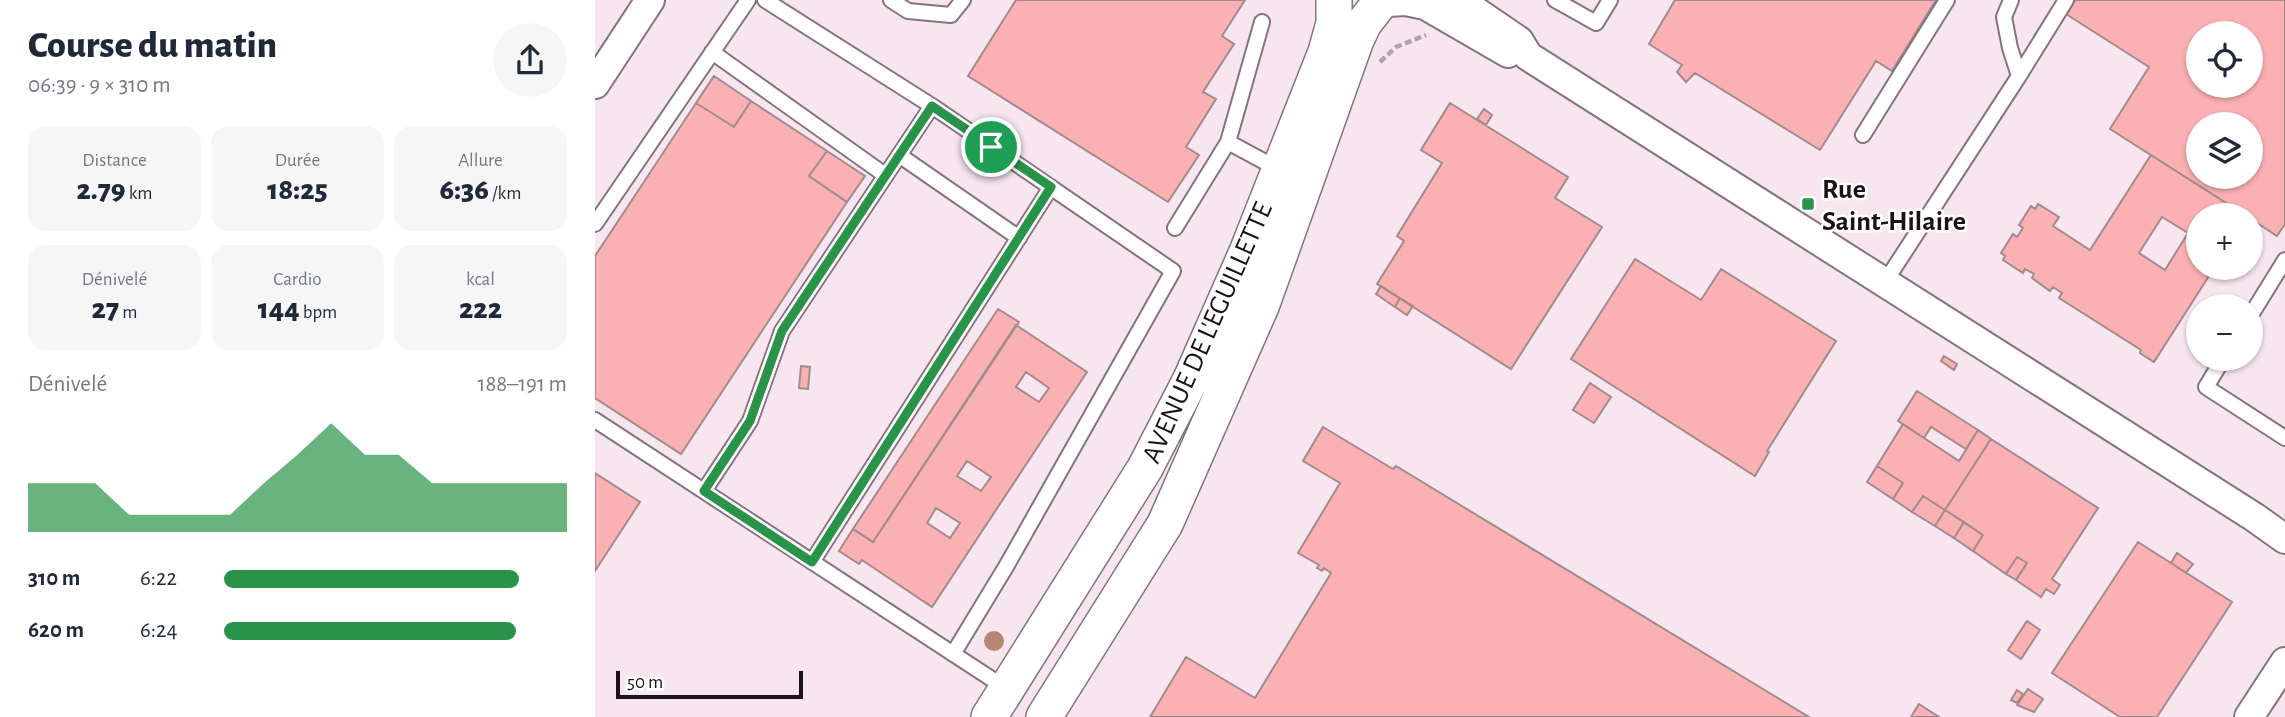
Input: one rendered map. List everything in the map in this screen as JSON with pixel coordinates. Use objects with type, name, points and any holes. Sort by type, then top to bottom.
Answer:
[{"type":"street","points":[[595,84],[650,0]]},
{"type":"street","name":"AVENUE DE L'EGUILLETTE","points":[[998,703],[1145,468],[1196,366],[1247,252],[1326,52],[1334,23],[1334,0]]},
{"type":"street","points":[[1459,0],[1519,41],[1528,56]]},
{"type":"street","points":[[1376,2],[1406,1],[1425,5],[1511,54],[1528,56],[2278,534],[2285,554]]},
{"type":"street","name":"AVENUE DE L'EGUILLETTE","points":[[1044,717],[1165,524],[1262,303],[1356,40],[1376,2]]},
{"type":"street","points":[[2249,717],[2285,662]]},
{"type":"lane","points":[[595,223],[748,0]]},
{"type":"lane","points":[[765,0],[932,106],[1173,271],[1007,565],[953,654]]},
{"type":"lane","points":[[891,0],[908,11],[951,15],[963,0]]},
{"type":"lane","points":[[1555,0],[1596,23],[1610,0]]},
{"type":"lane","points":[[1863,135],[1947,0]]},
{"type":"lane","points":[[2011,0],[2004,17],[2019,76]]},
{"type":"lane","points":[[1885,282],[2066,0]]},
{"type":"lane","points":[[1175,228],[1228,142],[1262,22]]},
{"type":"lane","points":[[712,52],[885,175]]},
{"type":"lane","points":[[704,491],[750,421],[782,331],[932,106]]},
{"type":"lane","points":[[1228,142],[1278,169]]},
{"type":"lane","points":[[899,155],[1019,238]]},
{"type":"lane","points":[[812,562],[1051,187]]},
{"type":"lane","points":[[2263,296],[2285,260]]},
{"type":"lane","points":[[2216,371],[2206,387],[2285,438]]},
{"type":"lane","points":[[595,420],[953,654],[998,703]]},
{"type":"building","points":[[1016,0],[1245,0],[1222,36],[1234,44],[1203,92],[1216,99],[1186,147],[1199,155],[1168,202],[968,76]]},
{"type":"building","points":[[1675,0],[1936,0],[1892,71],[1876,61],[1820,150],[1695,73],[1686,82],[1677,72],[1682,65],[1649,44]]},
{"type":"building","points":[[2075,0],[2285,0],[2285,224],[2277,236],[2263,227],[2263,203],[2226,203],[2204,189],[2263,189],[2263,112],[2186,112],[2186,177],[2110,129],[2149,67],[2066,14]]},
{"type":"building","points":[[714,76],[751,101],[734,127],[696,103]]},
{"type":"building","points":[[751,101],[827,151],[809,176],[847,202],[681,454],[595,398],[595,256],[696,103],[734,127]]},
{"type":"building","points":[[1450,103],[1568,177],[1555,198],[1602,227],[1511,369],[1377,284],[1404,241],[1397,236],[1442,163],[1421,150]]},
{"type":"building","points":[[1484,109],[1492,115],[1486,125],[1477,119]]},
{"type":"building","points":[[827,151],[865,176],[847,202],[809,176]]},
{"type":"building","points":[[2151,155],[2186,177],[2186,189],[2204,189],[2226,203],[2186,203],[2186,232],[2162,217],[2139,253],[2165,270],[2186,236],[2186,280],[2206,280],[2197,294],[2186,294],[2186,312],[2154,362],[2140,353],[2141,350],[2059,298],[2062,293],[2053,287],[2050,291],[2032,278],[2034,274],[2025,269],[2023,273],[2003,260],[2005,256],[2001,253],[2013,234],[2017,237],[2023,228],[2019,225],[2031,206],[2035,209],[2038,204],[2059,217],[2053,226],[2090,250]]},
{"type":"building","points":[[1635,259],[1701,300],[1721,269],[1836,341],[1767,451],[1769,452],[1755,476],[1571,359]]},
{"type":"building","points":[[1381,286],[1400,298],[1395,307],[1376,294]]},
{"type":"building","points":[[1400,298],[1413,306],[1407,315],[1395,307]]},
{"type":"building","points":[[998,309],[1019,322],[873,542],[853,529]]},
{"type":"building","points":[[1016,325],[1087,372],[932,607],[862,560],[859,564],[839,551],[853,529],[873,542]],"holes":[[[1026,372],[1049,388],[1039,402],[1016,387]],[[967,461],[991,477],[981,491],[957,476]],[[936,508],[960,523],[950,538],[927,523]]]},
{"type":"building","points":[[1944,356],[1957,364],[1954,370],[1941,361]]},
{"type":"building","points":[[801,366],[810,367],[808,389],[799,388]]},
{"type":"building","points":[[1590,383],[1611,397],[1594,423],[1573,410]]},
{"type":"building","points":[[1917,391],[1978,430],[1966,449],[1931,427],[1924,438],[1898,421]]},
{"type":"building","points":[[1903,424],[1959,461],[1978,430],[1991,439],[1945,510],[1923,496],[1912,512],[1893,499],[1903,483],[1877,466]]},
{"type":"building","points":[[1323,427],[1393,469],[1396,466],[1809,717],[1150,717],[1186,657],[1255,698],[1331,573],[1324,568],[1322,571],[1317,568],[1319,565],[1298,553],[1340,483],[1303,461]]},
{"type":"building","points":[[1991,439],[2098,508],[2052,579],[2060,585],[2054,594],[2046,589],[2041,597],[2016,580],[2027,563],[2017,557],[2006,574],[1973,551],[1983,535],[1945,510]]},
{"type":"building","points":[[1877,466],[1903,483],[1893,499],[1867,482]]},
{"type":"building","points":[[595,473],[640,502],[595,571]]},
{"type":"building","points":[[1923,496],[1945,510],[1935,526],[1912,512]]},
{"type":"building","points":[[1945,510],[1964,522],[1954,538],[1935,526]]},
{"type":"building","points":[[1964,522],[1983,535],[1973,551],[1954,538]]},
{"type":"building","points":[[2138,542],[2232,602],[2157,717],[2120,717],[2052,673]]},
{"type":"building","points":[[2177,553],[2193,564],[2186,573],[2171,563]]},
{"type":"building","points":[[2017,557],[2027,563],[2016,580],[2006,574]]},
{"type":"building","points":[[2027,621],[2040,630],[2021,659],[2008,650]]},
{"type":"building","points":[[2028,689],[2043,699],[2034,712],[2017,705]]},
{"type":"building","points":[[2017,690],[2023,694],[2017,703],[2011,700]]},
{"type":"building","points":[[1919,704],[1939,717],[1911,717]]},
{"type":"place","name":"Rue Saint-Hilaire","points":[[1808,204]]},
{"type":"route","points":[[932,106],[991,147],[1051,187],[812,562],[704,491],[750,421],[782,331],[932,106]]}]
